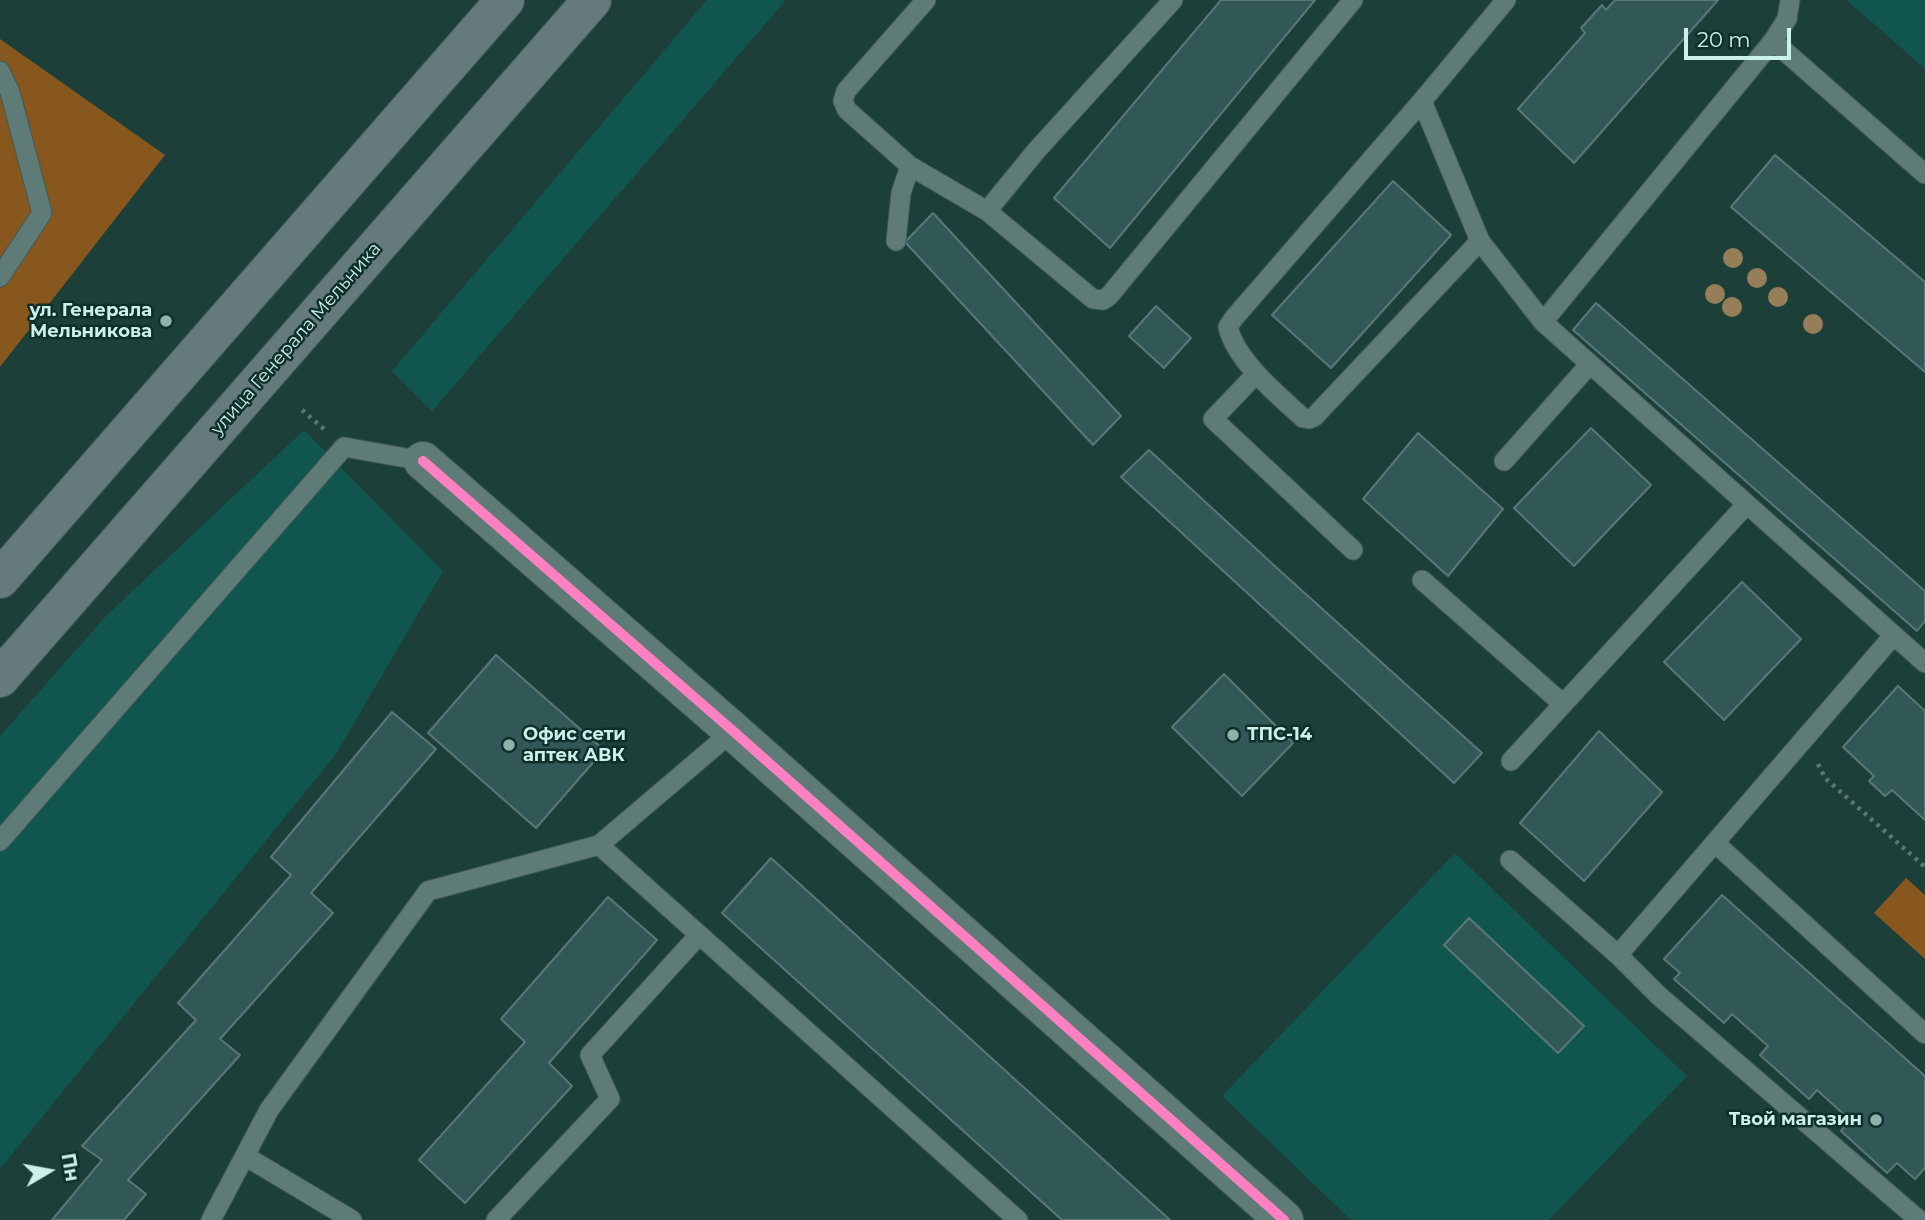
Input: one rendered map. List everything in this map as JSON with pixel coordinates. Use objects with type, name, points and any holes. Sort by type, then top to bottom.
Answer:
[{"type":"main road","points":[[0,579],[505,0]]},
{"type":"main road","name":"улица Генерала Мельника","points":[[0,678],[592,0]]},
{"type":"street","points":[[423,461],[733,731],[1284,1220]]},
{"type":"lane","points":[[926,0],[846,91],[844,101],[847,110],[910,166],[987,211],[1093,299],[1103,300],[1127,275],[1353,0]]},
{"type":"lane","points":[[987,211],[1036,151],[1173,0]]},
{"type":"lane","points":[[1480,241],[1314,417],[1309,419],[1303,418],[1256,374],[1231,337],[1228,327],[1234,318],[1506,0]]},
{"type":"lane","points":[[1543,322],[1773,41],[1787,19],[1790,0]]},
{"type":"lane","points":[[1773,41],[1925,174]]},
{"type":"lane","points":[[0,71],[10,92],[43,213],[0,276]]},
{"type":"lane","points":[[1422,101],[1480,241],[1543,322],[1925,663]]},
{"type":"lane","points":[[896,241],[901,193],[910,166]]},
{"type":"lane","points":[[1504,461],[1590,364]]},
{"type":"lane","points":[[1256,374],[1213,419],[1353,550]]},
{"type":"lane","points":[[0,841],[344,447],[423,461]]},
{"type":"lane","points":[[1511,761],[1746,505]]},
{"type":"lane","points":[[1422,580],[1563,704]]},
{"type":"lane","points":[[1618,955],[1893,636]]},
{"type":"lane","points":[[211,1220],[269,1110],[428,891],[599,845],[733,731]]},
{"type":"lane","points":[[1715,843],[1925,1034]]},
{"type":"lane","points":[[599,845],[1018,1220]]},
{"type":"lane","points":[[1510,860],[1618,955],[1658,995],[1920,1220],[1925,1216]]},
{"type":"lane","points":[[496,1220],[610,1099],[590,1055],[699,935]]},
{"type":"lane","points":[[245,1156],[352,1220]]},
{"type":"path","points":[[1817,752],[1825,778],[1925,867]]},
{"type":"shaded area","points":[[707,0],[786,0],[432,411],[392,371]]},
{"type":"shaded area","points":[[1846,0],[1925,0],[1925,69],[1872,22]]},
{"type":"shaded area","points":[[0,39],[165,155],[0,367]]},
{"type":"shaded area","points":[[304,430],[443,571],[336,754],[0,1169],[0,736],[106,616]]},
{"type":"shaded area","points":[[1455,853],[1687,1076],[1549,1220],[1351,1220],[1222,1096]]},
{"type":"shaded area","points":[[1906,878],[1925,895],[1925,959],[1874,913]]},
{"type":"building","points":[[1221,0],[1315,0],[1110,248],[1054,198]]},
{"type":"building","points":[[1615,0],[1718,0],[1574,163],[1518,109],[1585,33],[1581,28],[1602,5],[1606,10]]},
{"type":"building","points":[[1775,155],[1925,282],[1925,372],[1731,207]]},
{"type":"building","points":[[1393,181],[1451,235],[1331,368],[1272,315]]},
{"type":"building","points":[[933,213],[1121,416],[1093,445],[905,242]]},
{"type":"building","points":[[1596,303],[1925,591],[1925,621],[1917,631],[1573,330]]},
{"type":"building","points":[[1156,306],[1191,338],[1164,368],[1129,336]]},
{"type":"building","points":[[1591,428],[1651,485],[1574,566],[1514,508]]},
{"type":"building","points":[[1418,433],[1503,509],[1448,576],[1363,499]]},
{"type":"building","points":[[1149,450],[1482,753],[1454,783],[1121,477]]},
{"type":"building","points":[[1742,582],[1801,639],[1724,720],[1664,662]]},
{"type":"building","points":[[496,655],[604,750],[536,828],[428,733]]},
{"type":"building","name":"ТПС-14","points":[[1224,674],[1293,743],[1242,796],[1172,727]]},
{"type":"building","points":[[1898,686],[1925,711],[1925,820],[1892,790],[1885,796],[1869,781],[1874,776],[1843,747]]},
{"type":"building","points":[[392,712],[436,749],[311,893],[333,913],[220,1039],[240,1055],[128,1180],[146,1194],[124,1220],[52,1220],[102,1160],[82,1146],[196,1020],[178,1003],[291,875],[271,857]]},
{"type":"building","points":[[1599,731],[1662,792],[1584,881],[1520,823]]},
{"type":"building","points":[[771,858],[1170,1220],[1062,1220],[722,913]]},
{"type":"building","points":[[1722,895],[1925,1076],[1925,1168],[1915,1179],[1897,1163],[1887,1173],[1841,1131],[1850,1120],[1817,1090],[1809,1099],[1760,1055],[1768,1046],[1732,1014],[1724,1023],[1674,979],[1680,973],[1664,959]]},
{"type":"building","points":[[608,897],[657,940],[549,1063],[572,1086],[465,1203],[419,1160],[525,1042],[501,1019]]},
{"type":"building","points":[[1469,918],[1584,1026],[1558,1053],[1444,945]]},
{"type":"cycle path","points":[[423,461],[733,731],[1284,1220]]},
{"type":"place","name":"ул. Генерала Мельникова","points":[[166,321]]},
{"type":"place","name":"ТПС-14","points":[[1233,735]]},
{"type":"place","name":"Офис сети аптек АВК","points":[[509,745]]},
{"type":"place","name":"Твой магазин","points":[[1876,1120]]}]
